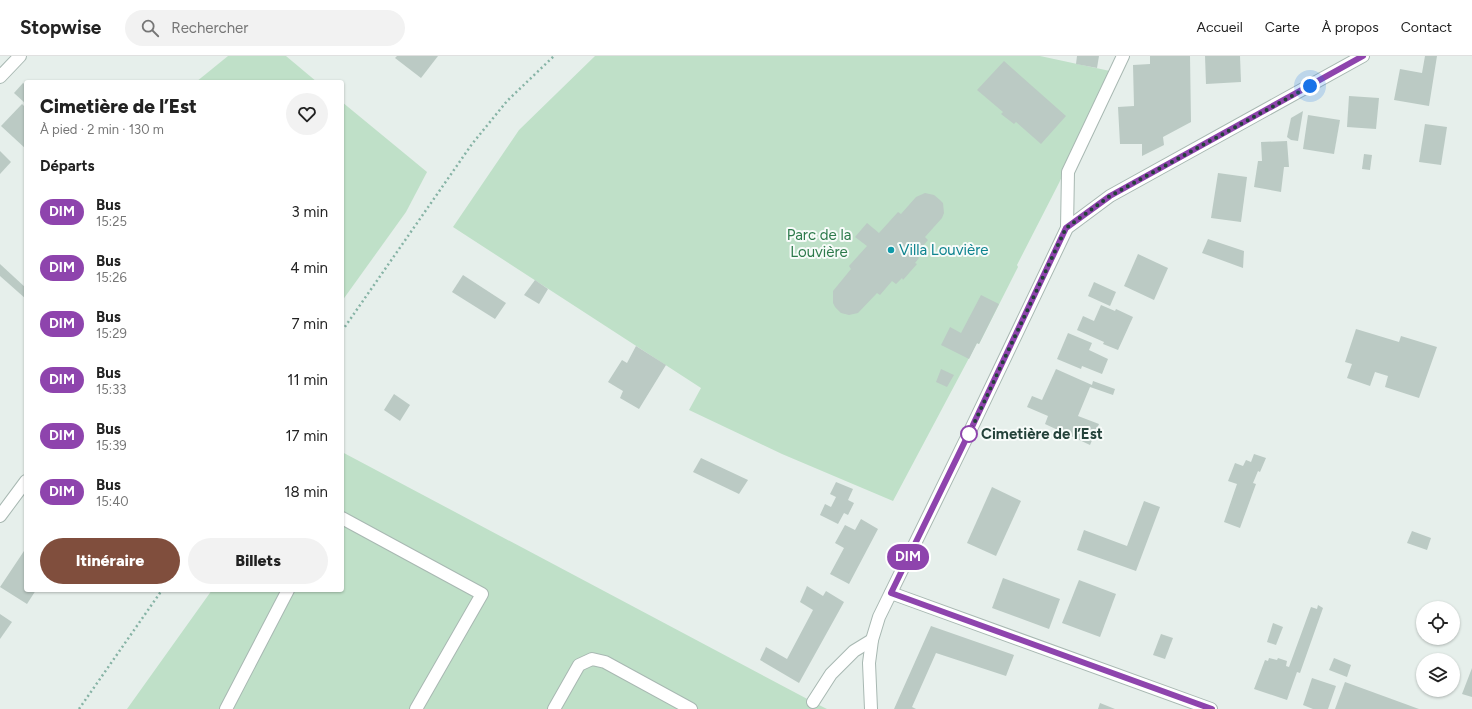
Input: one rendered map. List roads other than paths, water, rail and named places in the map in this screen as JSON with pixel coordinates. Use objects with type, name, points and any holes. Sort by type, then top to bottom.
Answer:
[{"type":"street","points":[[0,78],[20,56]]},
{"type":"street","points":[[871,709],[869,663],[872,640],[878,617],[971,429],[1066,228],[1068,172],[1123,56]]},
{"type":"street","points":[[1066,228],[1110,196],[1363,56]]},
{"type":"street","points":[[0,516],[24,483]]},
{"type":"street","points":[[344,519],[482,594],[416,709]]},
{"type":"street","points":[[226,709],[287,592]]},
{"type":"street","points":[[891,593],[1212,709]]},
{"type":"street","points":[[811,706],[831,674],[854,651],[872,640]]},
{"type":"street","points":[[554,709],[579,664],[592,659],[605,662],[675,705],[691,709]]},
{"type":"place","name":"Villa Louvière","points":[[891,250]]},
{"type":"place","name":"Cimetière de l’Est","points":[[969,434]]},
{"type":"park label","name":"Parc de la Louvière","points":[[819,244]]}]
